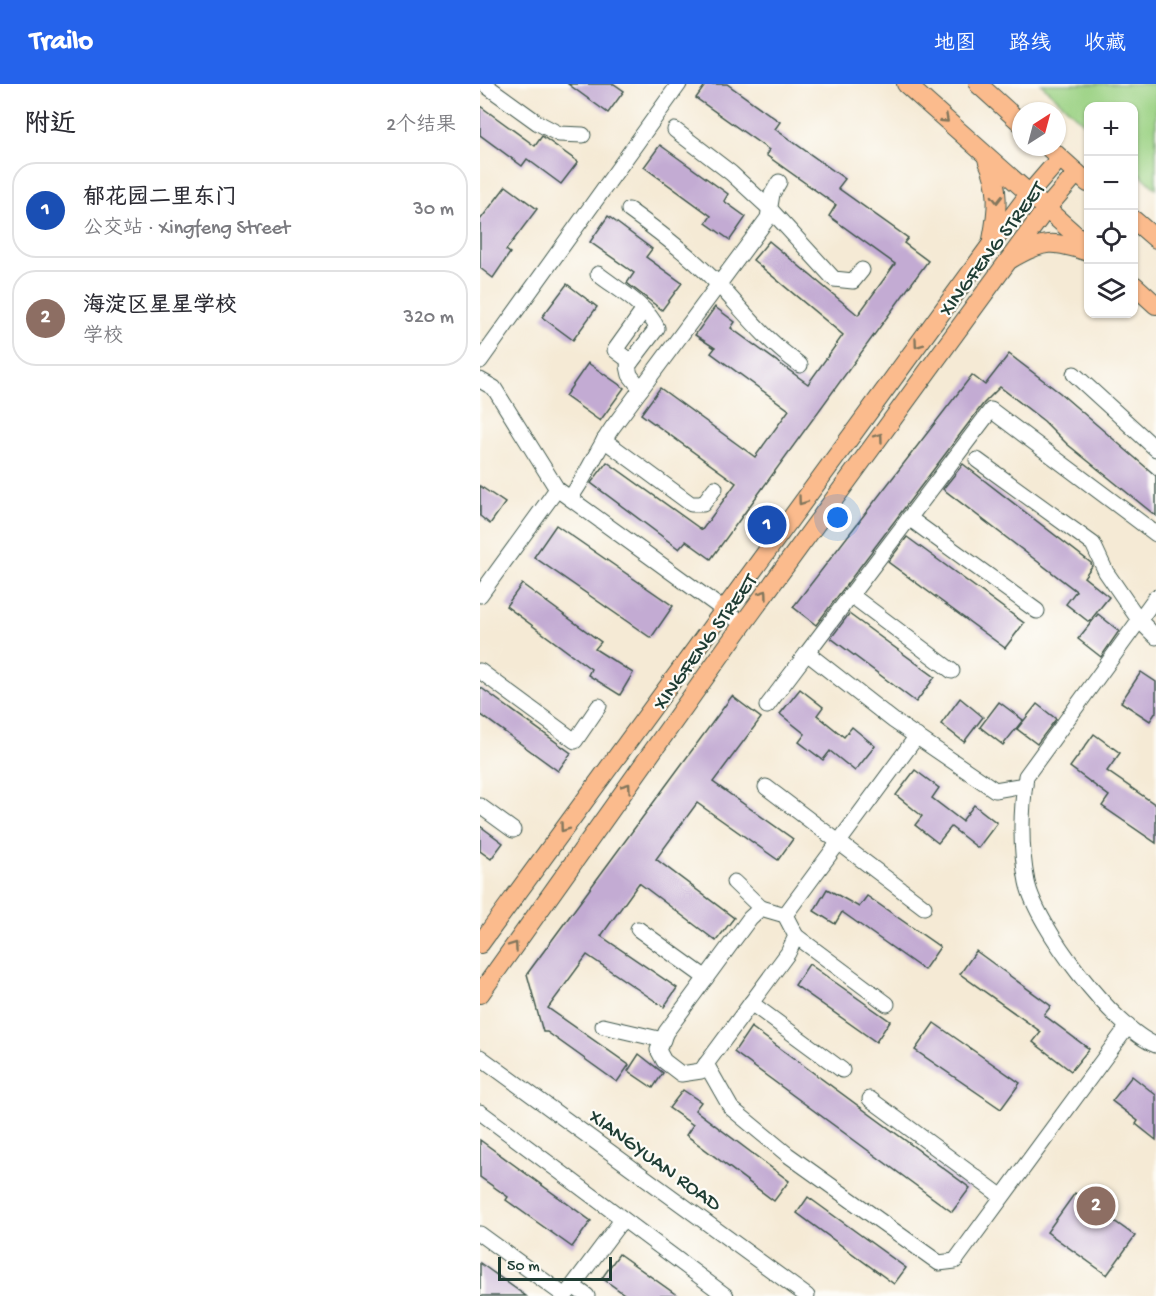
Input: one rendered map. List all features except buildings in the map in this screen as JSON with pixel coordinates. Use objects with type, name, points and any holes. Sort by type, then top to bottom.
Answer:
[{"type":"main road","points":[[906,84],[1084,242]]},
{"type":"main road","points":[[978,84],[1012,115]]},
{"type":"main road","points":[[985,154],[996,180],[997,205],[990,246]]},
{"type":"main road","name":"XINGFENG STREET","points":[[480,944],[1029,194],[1052,156]]},
{"type":"main road","points":[[1057,156],[1083,178]]},
{"type":"main road","name":"XINGFENG STREET","points":[[480,994],[743,624],[1046,208],[1083,178]]},
{"type":"main road","points":[[1138,223],[1156,239]]},
{"type":"main road","points":[[1007,262],[1046,242],[1066,244],[1084,250]]},
{"type":"main road","points":[[1138,289],[1156,305]]},
{"type":"street","points":[[484,84],[538,123],[559,134],[583,135]]},
{"type":"street","points":[[480,361],[679,84]]},
{"type":"street","points":[[675,130],[731,173],[769,208],[834,279],[853,281],[861,270]]},
{"type":"street","points":[[480,595],[485,577],[563,493],[587,476],[593,457],[604,440],[768,218],[772,194],[779,182]]},
{"type":"street","points":[[629,210],[670,240],[718,285],[762,334],[800,365]]},
{"type":"street","points":[[598,274],[643,311],[657,328],[628,366],[630,375],[641,389]]},
{"type":"street","points":[[631,362],[615,350],[643,311]]},
{"type":"street","points":[[1074,374],[1156,449]]},
{"type":"street","points":[[480,380],[494,388],[563,493],[743,624]]},
{"type":"street","points":[[767,706],[991,410],[1156,534]]},
{"type":"street","points":[[604,440],[691,504],[703,504],[716,488]]},
{"type":"street","points":[[977,460],[1093,544],[1106,572],[1139,620],[1156,637]]},
{"type":"street","points":[[909,518],[1037,611]]},
{"type":"street","points":[[851,595],[952,671]]},
{"type":"street","points":[[1156,597],[1026,776],[1021,810],[1027,883],[1058,948],[1117,1017],[1156,1045]]},
{"type":"street","points":[[807,653],[917,736],[995,790],[1025,784]]},
{"type":"street","points":[[480,671],[575,741],[599,706]]},
{"type":"street","points":[[785,915],[917,736]]},
{"type":"street","points":[[766,788],[924,907]]},
{"type":"street","points":[[480,806],[513,830]]},
{"type":"street","points":[[734,882],[761,908],[785,915],[796,936],[887,1004]]},
{"type":"street","points":[[761,908],[750,918],[663,1040],[658,1050],[664,1061],[681,1074],[701,1071],[788,953],[796,936]]},
{"type":"street","points":[[638,929],[706,978]]},
{"type":"street","points":[[751,1003],[842,1070]]},
{"type":"street","points":[[603,1026],[663,1040]]},
{"type":"street","points":[[706,1064],[731,1108],[788,1155],[939,1263],[955,1261],[1128,1026]]},
{"type":"street","name":"XIANGYUAN ROAD","points":[[480,1057],[807,1296]]},
{"type":"street","points":[[870,1099],[1001,1196]]},
{"type":"street","points":[[480,1112],[726,1296]]},
{"type":"street","points":[[568,1292],[622,1220]]},
{"type":"street","points":[[480,1234],[568,1292],[587,1296]]},
{"type":"green space","points":[[1041,84],[1156,84],[1156,189],[1138,172],[1138,102],[1084,102],[1084,123],[1066,107],[1066,102],[1061,102]]},
{"type":"place","name":"郁花园二里东门","points":[[767,525]]},
{"type":"place","name":"海淀区星星学校","points":[[1096,1206]]}]
